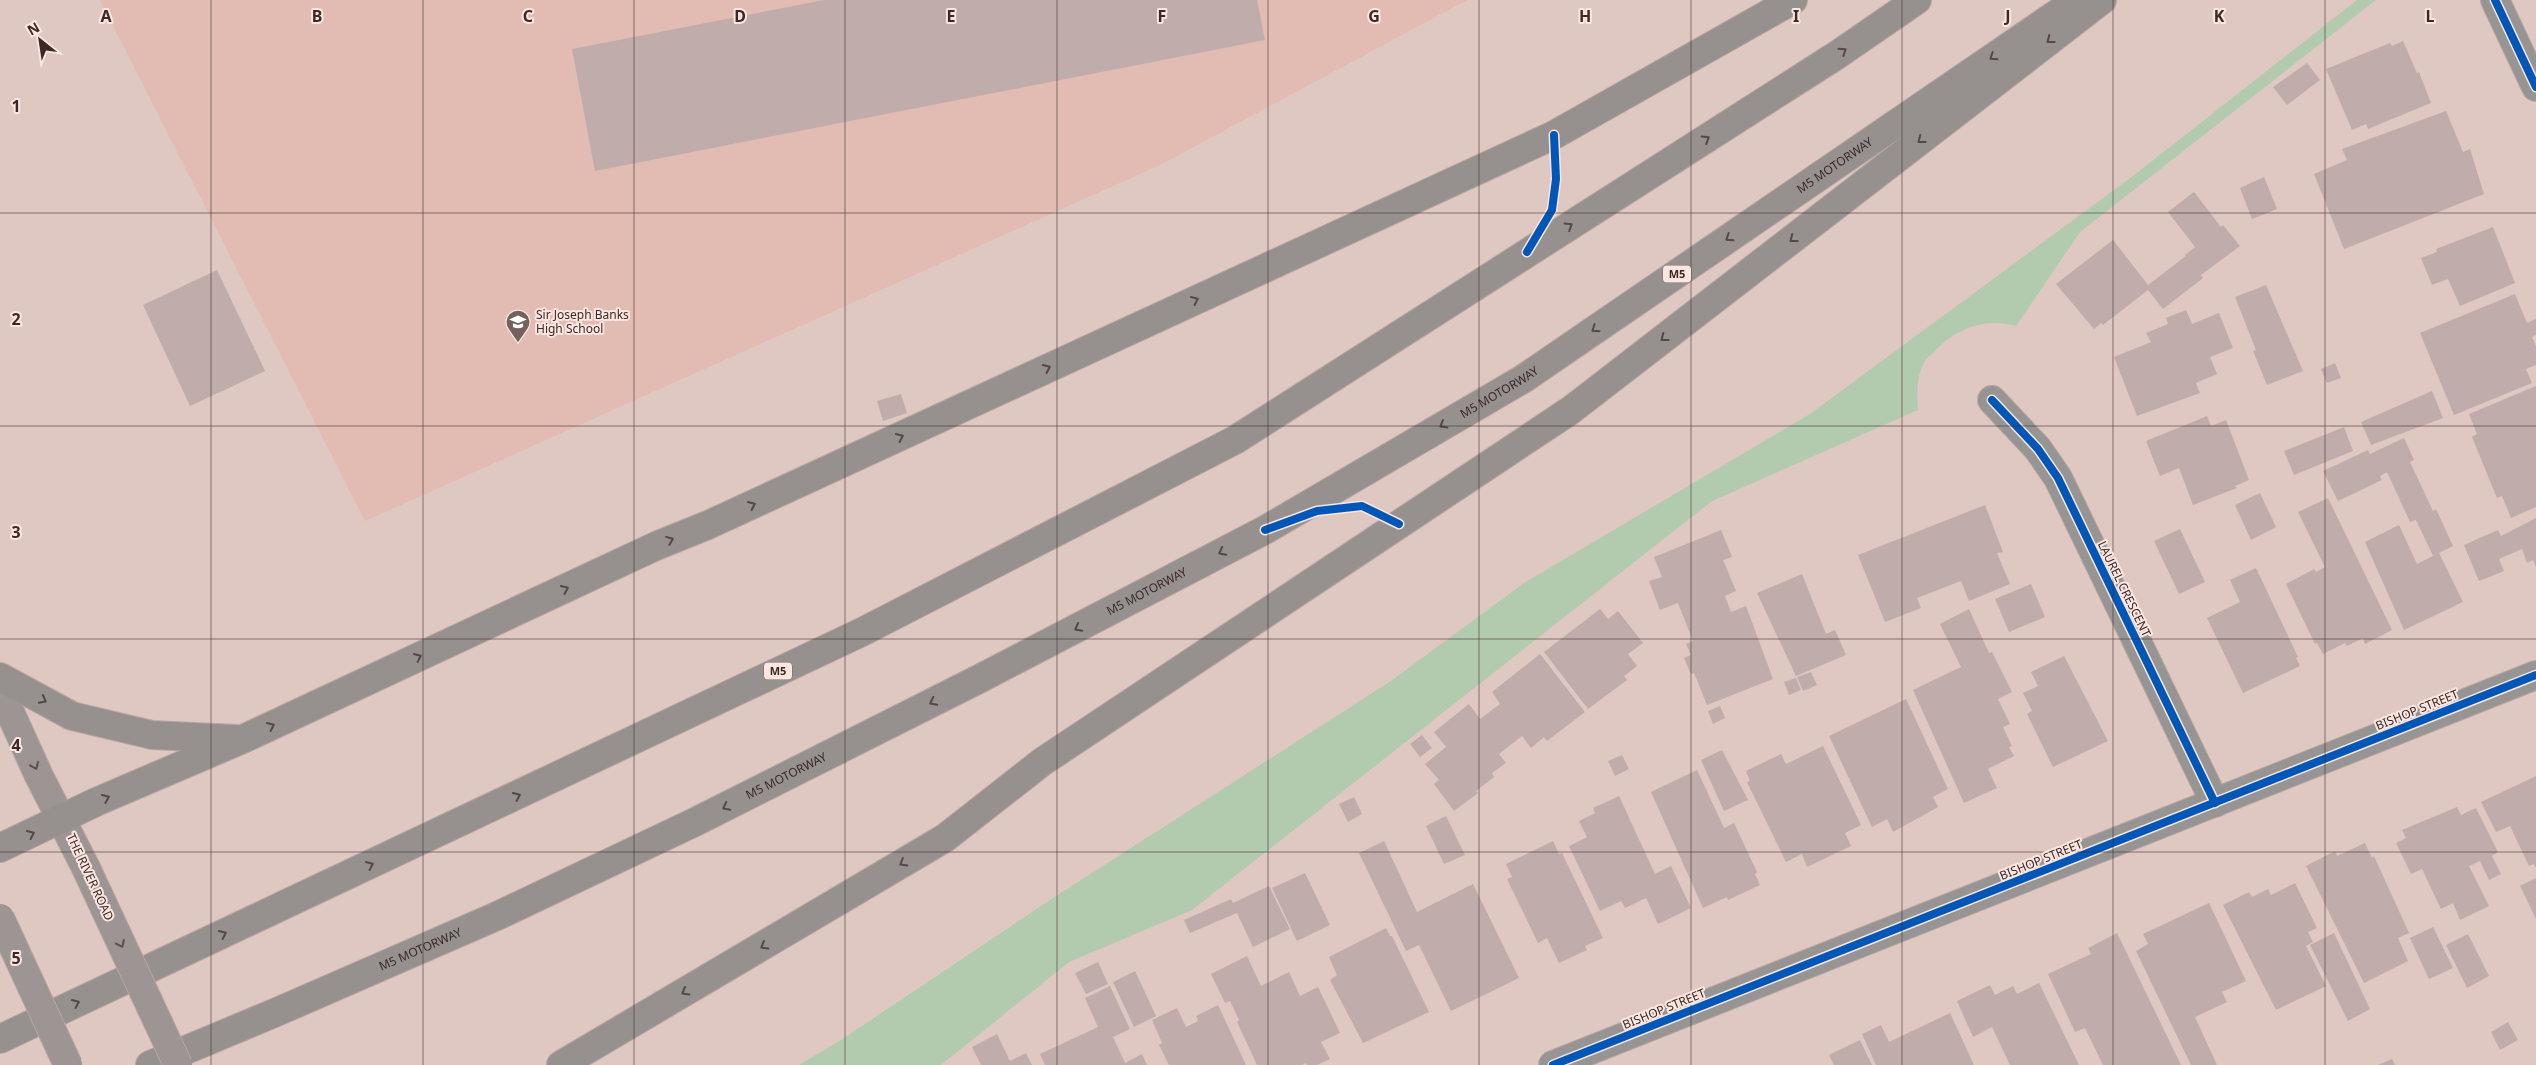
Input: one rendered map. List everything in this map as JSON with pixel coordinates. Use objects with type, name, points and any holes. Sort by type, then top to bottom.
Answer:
[{"type":"highway","points":[[0,848],[243,739],[656,546],[708,525],[1554,135],[1793,0]]},
{"type":"highway","name":"M5","points":[[0,1039],[853,636],[1235,440],[1837,55],[1917,0]]},
{"type":"highway","name":"M5 MOTORWAY","points":[[150,1065],[497,916],[695,822],[979,679],[1265,530],[1523,379],[2077,0]]},
{"type":"highway","points":[[561,1065],[945,838],[1042,762],[1571,410],[2102,0]]},
{"type":"highway","points":[[0,677],[72,716],[152,735],[243,739]]},
{"type":"main road","name":"THE RIVER ROAD","points":[[0,690],[39,776],[86,868],[178,1065]]},
{"type":"main road","points":[[0,918],[68,1065]]},
{"type":"street","points":[[2495,0],[2536,86]]},
{"type":"street","name":"LAUREL CRESCENT","points":[[1992,400],[2038,448],[2058,478],[2215,803]]},
{"type":"street","name":"BISHOP STREET","points":[[1553,1065],[2536,675]]},
{"type":"shaded area","name":"Sir Joseph Banks High School","points":[[100,0],[1467,0],[1160,165],[365,521]]},
{"type":"green space","points":[[2357,0],[2376,0],[2080,232],[2016,326],[1993,323],[1971,327],[1951,337],[1928,357],[1918,381],[1918,410],[1712,501],[1192,910],[1069,962],[941,1065],[799,1065],[841,1040],[1050,900],[1391,681],[1524,583],[1810,414],[2133,176]]},
{"type":"building","points":[[824,0],[1257,0],[1265,40],[595,171],[572,49]]},
{"type":"building","points":[[2403,41],[2417,73],[2419,72],[2431,103],[2368,129],[2366,124],[2352,130],[2326,69],[2390,43],[2392,46]]},
{"type":"building","points":[[2307,63],[2320,80],[2287,105],[2273,87]]},
{"type":"building","points":[[2446,111],[2463,152],[2470,149],[2484,194],[2344,249],[2314,174],[2347,160],[2342,149]]},
{"type":"building","points":[[2264,177],[2277,209],[2252,219],[2240,188]]},
{"type":"building","points":[[2194,192],[2221,227],[2223,225],[2240,246],[2201,275],[2203,278],[2163,309],[2148,290],[2103,325],[2101,323],[2094,329],[2056,284],[2113,240],[2148,285],[2195,247],[2168,212]]},
{"type":"building","points":[[2493,227],[2515,283],[2460,306],[2448,279],[2432,285],[2421,258],[2437,252],[2436,249]]},
{"type":"building","points":[[217,270],[265,371],[190,406],[143,305]]},
{"type":"building","points":[[2266,285],[2303,371],[2267,385],[2253,351],[2256,350],[2235,297]]},
{"type":"building","points":[[2515,294],[2527,323],[2536,319],[2536,335],[2532,337],[2536,346],[2536,365],[2526,369],[2532,383],[2454,415],[2420,333]]},
{"type":"building","points":[[2186,310],[2192,324],[2219,313],[2233,348],[2210,357],[2217,374],[2196,383],[2200,393],[2137,416],[2114,357],[2151,342],[2146,333],[2168,324],[2166,318]]},
{"type":"building","points":[[2335,363],[2341,378],[2327,383],[2321,369]]},
{"type":"building","points":[[2536,386],[2536,507],[2511,518],[2502,496],[2497,498],[2472,437],[2477,434],[2469,414]]},
{"type":"building","points":[[2432,391],[2443,418],[2371,445],[2361,422]]},
{"type":"building","points":[[901,394],[907,413],[883,421],[877,401]]},
{"type":"building","points":[[2207,416],[2211,426],[2226,420],[2249,480],[2235,486],[2237,488],[2193,505],[2179,468],[2160,476],[2146,441]]},
{"type":"building","points":[[2344,427],[2353,451],[2294,475],[2284,451]]},
{"type":"building","points":[[2404,438],[2414,460],[2410,462],[2433,511],[2436,509],[2453,546],[2439,553],[2463,602],[2404,630],[2365,542],[2399,525],[2417,564],[2433,556],[2416,520],[2410,522],[2387,472],[2380,476],[2382,480],[2338,501],[2323,471],[2368,450],[2370,454]]},
{"type":"building","points":[[2260,493],[2276,527],[2251,540],[2235,505]]},
{"type":"building","points":[[2328,498],[2392,630],[2365,644],[2363,638],[2347,646],[2345,643],[2323,654],[2317,643],[2315,644],[2286,584],[2314,569],[2316,572],[2325,567],[2298,512]]},
{"type":"building","points":[[1985,505],[2003,552],[1997,553],[2010,584],[1969,601],[1961,581],[1917,598],[1921,608],[1885,622],[1858,555]]},
{"type":"building","points":[[2536,518],[2536,567],[2533,560],[2527,563],[2522,549],[2499,559],[2504,571],[2479,581],[2464,545],[2498,530],[2501,536]]},
{"type":"building","points":[[2180,529],[2205,582],[2179,594],[2154,541]]},
{"type":"building","points":[[1721,530],[1732,557],[1723,560],[1736,591],[1725,596],[1731,612],[1746,606],[1773,679],[1707,705],[1694,673],[1691,674],[1684,658],[1691,655],[1686,644],[1693,641],[1678,603],[1660,610],[1649,581],[1662,577],[1654,557]]},
{"type":"building","points":[[2256,568],[2298,657],[2296,658],[2300,666],[2243,693],[2207,618],[2240,602],[2230,580]]},
{"type":"building","points":[[1802,574],[1826,634],[1835,630],[1846,655],[1796,676],[1757,593]]},
{"type":"building","points":[[2031,584],[2045,617],[2009,632],[1995,599]]},
{"type":"building","points":[[1600,609],[1608,619],[1618,611],[1643,643],[1628,654],[1637,666],[1624,676],[1627,680],[1588,709],[1544,652]]},
{"type":"building","points":[[1969,609],[1989,653],[1992,652],[2012,692],[1998,699],[2010,724],[2003,727],[2012,746],[2009,747],[2014,756],[1988,769],[1997,788],[1964,803],[1913,690],[1961,667],[1940,624]]},
{"type":"building","points":[[1540,654],[1585,712],[1547,741],[1544,737],[1531,748],[1522,736],[1499,754],[1506,763],[1492,773],[1494,777],[1476,791],[1478,793],[1454,811],[1434,784],[1439,780],[1425,764],[1446,747],[1434,732],[1469,704],[1480,719],[1500,704],[1492,692]]},
{"type":"building","points":[[2064,656],[2108,741],[2053,767],[2027,714],[2032,711],[2023,693],[2038,686],[2031,672]]},
{"type":"building","points":[[1811,672],[1817,685],[1803,691],[1797,677]]},
{"type":"building","points":[[1796,678],[1801,690],[1789,695],[1784,682]]},
{"type":"building","points":[[1906,699],[1948,789],[1933,797],[1938,807],[1893,832],[1887,819],[1872,827],[1829,736]]},
{"type":"building","points":[[1720,706],[1725,718],[1713,724],[1708,711]]},
{"type":"building","points":[[1422,735],[1432,748],[1420,757],[1410,744]]},
{"type":"building","points":[[1823,746],[1861,825],[1845,833],[1851,846],[1807,867],[1802,854],[1786,862],[1747,782],[1750,781],[1746,771],[1781,754],[1786,764]]},
{"type":"building","points":[[1722,750],[1748,800],[1724,811],[1701,760]]},
{"type":"building","points":[[1622,755],[1629,769],[1615,776],[1608,761]]},
{"type":"building","points":[[1697,770],[1724,828],[1734,823],[1757,872],[1755,874],[1760,885],[1728,900],[1727,897],[1703,908],[1651,792]]},
{"type":"building","points":[[2536,776],[2536,868],[2534,864],[2529,866],[2510,826],[2496,832],[2481,802]]},
{"type":"building","points":[[1619,796],[1655,874],[1671,866],[1691,908],[1658,924],[1646,898],[1625,908],[1621,901],[1600,911],[1569,846],[1587,837],[1579,821],[1595,813],[1593,808]]},
{"type":"building","points":[[1354,797],[1362,814],[1348,822],[1339,804]]},
{"type":"building","points":[[2457,807],[2461,815],[2476,808],[2498,852],[2492,856],[2501,874],[2489,880],[2480,861],[2469,866],[2489,906],[2460,920],[2453,903],[2441,909],[2422,869],[2411,874],[2396,843],[2406,838],[2402,830]]},
{"type":"building","points":[[1446,816],[1465,855],[1444,864],[1426,826]]},
{"type":"building","points":[[1384,841],[1417,912],[1473,884],[1519,978],[1451,1011],[1419,945],[1406,951],[1359,853]]},
{"type":"building","points":[[1553,841],[1559,854],[1562,853],[1603,938],[1585,946],[1587,950],[1559,963],[1547,938],[1538,943],[1507,879],[1512,877],[1506,864]]},
{"type":"building","points":[[2365,843],[2372,858],[2374,856],[2409,933],[2398,938],[2408,961],[2364,983],[2306,866],[2335,851],[2337,856]]},
{"type":"building","points":[[1305,873],[1330,925],[1297,941],[1272,888]]},
{"type":"building","points":[[2536,878],[2536,919],[2520,886]]},
{"type":"building","points":[[2295,883],[2317,928],[2308,932],[2313,942],[2306,946],[2326,986],[2276,1010],[2223,905],[2249,892],[2252,897],[2268,889],[2271,895]]},
{"type":"building","points":[[1269,886],[1290,929],[1253,947],[1237,913],[1190,933],[1184,920],[1231,899],[1233,903]]},
{"type":"building","points":[[2209,903],[2246,981],[2222,992],[2227,1002],[2195,1017],[2217,1065],[2191,1065],[2136,951],[2148,944],[2143,934]]},
{"type":"building","points":[[2433,927],[2453,968],[2429,979],[2410,938]]},
{"type":"building","points":[[1386,928],[1390,936],[1392,936],[1429,1012],[1363,1043],[1330,980],[1337,975],[1329,957]]},
{"type":"building","points":[[2117,933],[2181,1065],[2103,1065],[2085,1028],[2075,1032],[2048,974],[2091,954],[2088,948]]},
{"type":"building","points":[[2334,933],[2370,1009],[2348,1021],[2310,945]]},
{"type":"building","points":[[2468,934],[2489,976],[2467,988],[2446,945]]},
{"type":"building","points":[[1247,956],[1261,986],[1289,972],[1300,996],[1318,987],[1340,1033],[1321,1042],[1330,1059],[1317,1065],[1307,1065],[1306,1063],[1302,1065],[1257,1065],[1237,1022],[1239,1020],[1230,1001],[1225,1003],[1211,974]]},
{"type":"building","points":[[1098,962],[1108,984],[1086,994],[1075,973]]},
{"type":"building","points":[[1135,971],[1156,1016],[1134,1027],[1113,982]]},
{"type":"building","points":[[2039,983],[2079,1065],[2010,1065],[1992,1027],[1973,1037],[1957,1001],[1990,985],[1995,995],[2013,986],[2017,994]]},
{"type":"building","points":[[1110,986],[1130,1029],[1113,1037],[1125,1063],[1142,1054],[1147,1065],[1045,1065],[1040,1054],[1098,1027],[1085,998]]},
{"type":"building","points":[[1218,1005],[1246,1065],[1169,1065],[1159,1045],[1162,1043],[1152,1020],[1177,1008],[1186,1027],[1198,1021],[1196,1016]]},
{"type":"building","points":[[1950,1013],[1974,1065],[1876,1065],[1862,1034],[1881,1025],[1889,1042]]},
{"type":"building","points":[[2508,1022],[2518,1040],[2500,1050],[2491,1032]]},
{"type":"building","points":[[997,1034],[1010,1061],[1026,1053],[1032,1065],[981,1065],[972,1047]]},
{"type":"building","points":[[1860,1040],[1872,1065],[1834,1065],[1829,1055]]},
{"type":"building","points":[[2392,1059],[2395,1065],[2378,1065]]},
{"type":"cycle path","points":[[2495,0],[2536,87]]},
{"type":"cycle path","points":[[1527,252],[1552,210],[1556,179],[1554,135]]},
{"type":"cycle path","points":[[1992,400],[2038,449],[2058,478],[2215,803]]},
{"type":"cycle path","points":[[1265,530],[1317,511],[1362,506],[1399,524]]},
{"type":"cycle path","points":[[1553,1065],[2536,675]]},
{"type":"place","name":"Sir Joseph Banks High School","points":[[518,343]]}]
